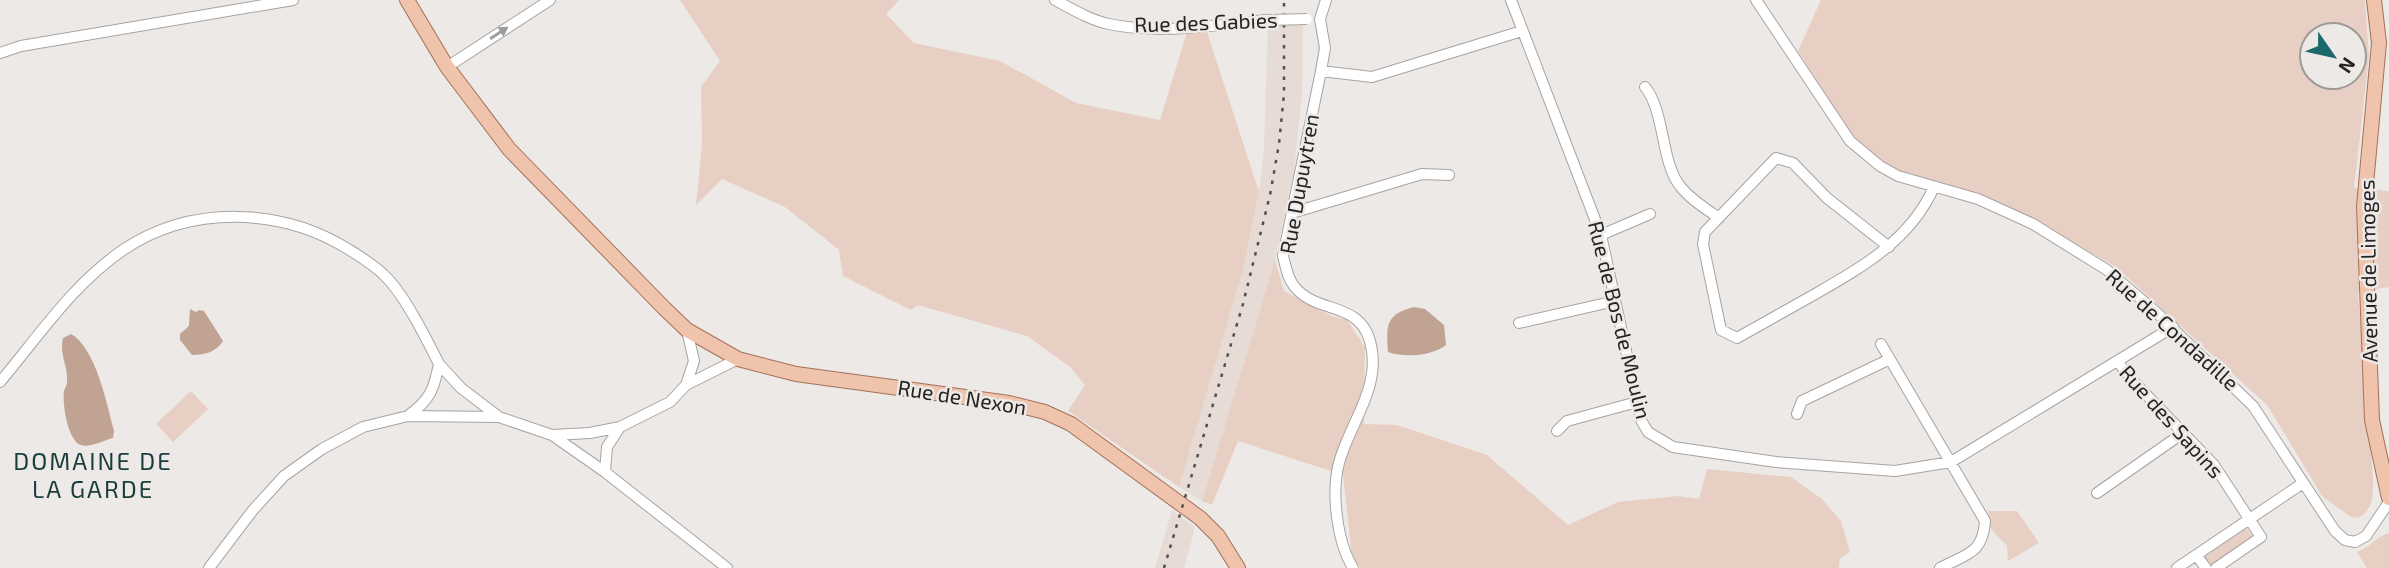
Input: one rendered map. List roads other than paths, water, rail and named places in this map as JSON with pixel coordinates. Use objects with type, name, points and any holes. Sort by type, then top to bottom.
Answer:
[{"type":"main road","name":"Rue de Nexon","points":[[407,0],[447,66],[509,149],[687,330],[738,359],[796,374],[1010,403],[1045,412],[1071,424],[1200,518],[1218,536],[1238,568]]},
{"type":"main road","name":"Avenue de Limoges","points":[[2374,0],[2379,43],[2364,206],[2372,420],[2389,500]]},
{"type":"street","points":[[0,53],[21,46],[293,0]]},
{"type":"street","points":[[447,66],[550,0]]},
{"type":"street","name":"Rue des Gabies","points":[[1055,0],[1081,14],[1107,23],[1153,29],[1266,20],[1320,19]]},
{"type":"street","name":"Rue Dupuytren","points":[[1326,0],[1320,19],[1325,48],[1283,256],[1295,288],[1312,299],[1356,317],[1366,330],[1373,351],[1372,376],[1367,397],[1339,462],[1336,482],[1337,519],[1343,550],[1353,568]]},
{"type":"street","name":"Rue de Bos de Moulin","points":[[1511,0],[1601,235],[1641,420],[1648,432],[1673,447],[1776,462],[1895,471],[1951,462],[2172,327]]},
{"type":"street","name":"Rue de Condadille","points":[[1756,0],[1850,141],[1880,166],[1898,176],[2007,211],[2074,248],[2124,283],[2253,406],[2303,483],[2345,540],[2355,542],[2367,536],[2389,500]]},
{"type":"street","points":[[1321,71],[1372,77],[1522,31]]},
{"type":"street","points":[[1645,87],[1652,96],[1678,185],[1719,218]]},
{"type":"street","points":[[1889,247],[1827,198],[1793,163],[1776,158],[1705,232],[1703,244],[1721,330],[1737,338],[1870,263],[1897,241],[1926,205],[1934,187]]},
{"type":"street","points":[[1293,213],[1422,174],[1449,175]]},
{"type":"street","points":[[1601,235],[1650,215]]},
{"type":"street","points":[[0,382],[75,293],[106,263],[133,244],[179,224],[219,218],[257,217],[300,226],[334,240],[387,278],[424,334],[439,363],[461,388],[499,417]]},
{"type":"street","points":[[1519,323],[1615,301]]},
{"type":"street","points":[[687,330],[694,361],[687,385]]},
{"type":"street","points":[[1881,344],[1985,521],[1984,537],[1976,549],[1940,568]]},
{"type":"street","points":[[694,361],[711,345]]},
{"type":"street","points":[[552,435],[590,433],[620,427],[670,402],[687,385],[738,359]]},
{"type":"street","points":[[1797,414],[1802,401],[1890,359]]},
{"type":"street","name":"Rue des Sapins","points":[[2117,361],[2214,465],[2250,518]]},
{"type":"street","points":[[408,416],[422,406],[434,387],[439,363]]},
{"type":"street","points":[[1557,430],[1567,421],[1637,402]]},
{"type":"street","points":[[209,568],[253,510],[284,476],[322,449],[363,427],[408,416],[499,417],[552,435],[605,472],[727,568]]},
{"type":"street","points":[[605,472],[607,447],[620,427]]},
{"type":"street","points":[[2097,493],[2183,433]]},
{"type":"street","points":[[2177,568],[2303,483]]},
{"type":"street","points":[[2216,568],[2261,537],[2250,518]]},
{"type":"street","points":[[2196,555],[2206,568]]},
{"type":"railway","points":[[1164,568],[1243,304],[1270,195],[1284,94],[1284,0]]},
{"type":"district","name":"DOMAINE DE LA GARDE","points":[[93,476]]}]
